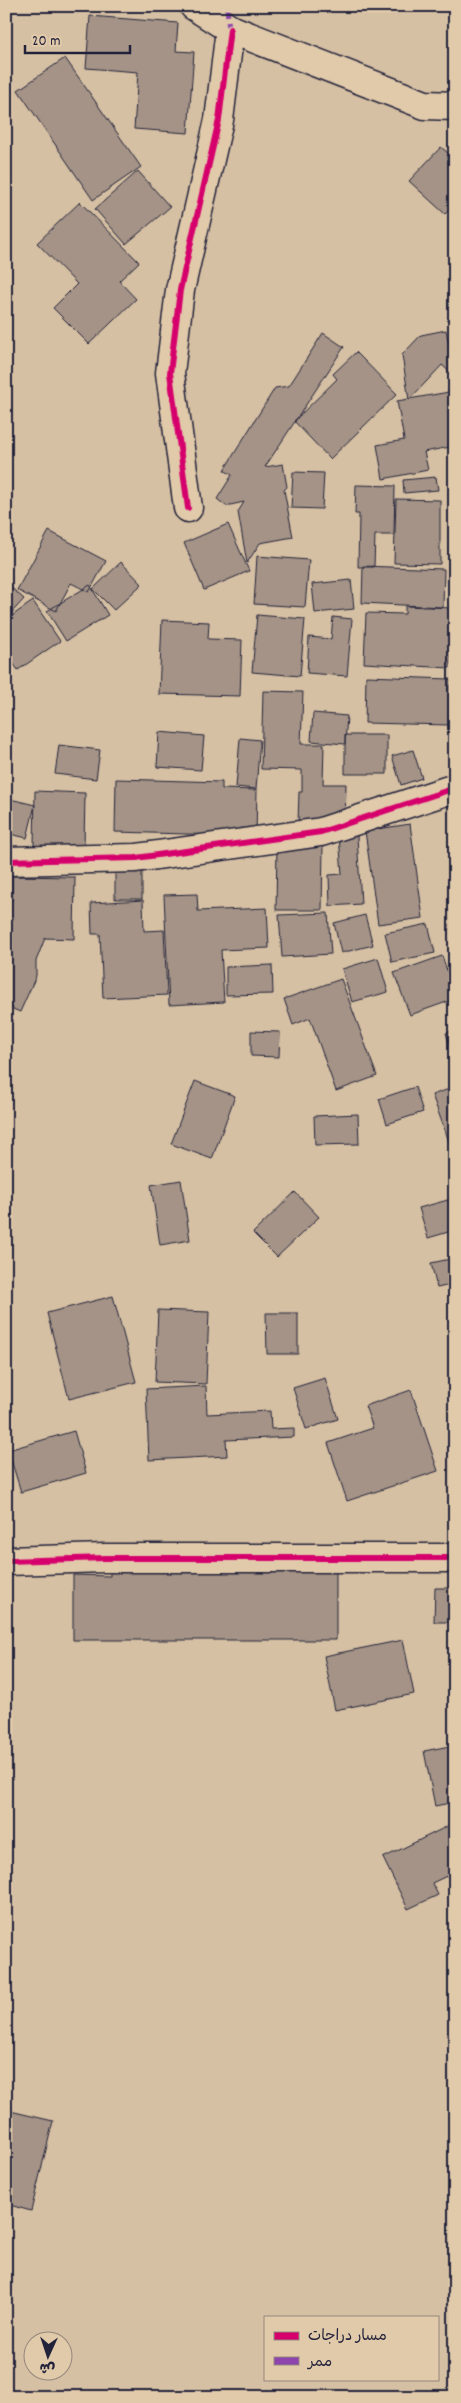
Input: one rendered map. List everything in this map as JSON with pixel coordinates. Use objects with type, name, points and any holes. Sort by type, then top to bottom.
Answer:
[{"type":"street","points":[[194,6],[230,30],[355,76],[425,105],[455,106]]},
{"type":"street","points":[[188,508],[170,373],[180,290],[219,120],[230,30]]},
{"type":"street","points":[[6,861],[136,858],[321,832],[455,788]]},
{"type":"street","points":[[6,1561],[106,1558],[455,1558]]},
{"type":"building","points":[[90,16],[178,23],[176,51],[194,52],[188,133],[134,129],[138,72],[86,68]]},
{"type":"building","points":[[65,58],[141,167],[93,200],[18,90]]},
{"type":"building","points":[[441,147],[455,159],[455,204],[445,214],[409,181]]},
{"type":"building","points":[[138,171],[170,207],[126,244],[95,209]]},
{"type":"building","points":[[80,202],[139,262],[119,281],[136,299],[89,344],[53,308],[77,284],[37,243]]},
{"type":"building","points":[[446,330],[450,350],[455,345],[455,377],[442,365],[409,400],[402,355],[421,335]]},
{"type":"building","points":[[323,333],[344,347],[265,467],[283,464],[287,487],[284,490],[293,537],[260,543],[247,563],[238,512],[244,502],[226,506],[217,499],[232,475],[224,470],[275,388],[289,386]]},
{"type":"building","points":[[356,352],[397,394],[330,459],[294,421],[337,379],[333,374]]},
{"type":"building","points":[[455,391],[455,446],[424,452],[428,470],[383,479],[377,445],[404,440],[397,401]]},
{"type":"building","points":[[293,472],[324,473],[322,509],[291,508]]},
{"type":"building","points":[[436,477],[438,490],[404,493],[403,480]]},
{"type":"building","points":[[356,485],[395,486],[394,535],[375,535],[374,567],[358,567],[359,514],[355,514]]},
{"type":"building","points":[[396,499],[440,500],[440,564],[394,563]]},
{"type":"building","points":[[228,524],[249,571],[204,590],[184,543]]},
{"type":"building","points":[[49,531],[106,561],[89,592],[71,583],[56,611],[17,590]]},
{"type":"building","points":[[257,556],[309,560],[305,607],[254,604]]},
{"type":"building","points":[[121,562],[142,584],[114,610],[93,589]]},
{"type":"building","points":[[363,566],[444,569],[443,607],[362,603]]},
{"type":"building","points":[[351,580],[354,609],[315,613],[312,584]]},
{"type":"building","points":[[6,583],[24,599],[6,619]]},
{"type":"building","points":[[90,585],[108,615],[66,641],[47,611]]},
{"type":"building","points":[[33,601],[60,641],[18,670],[6,654],[6,620]]},
{"type":"building","points":[[405,606],[452,608],[450,668],[364,663],[366,613],[405,614]]},
{"type":"building","points":[[257,615],[305,619],[300,676],[252,672]]},
{"type":"building","points":[[333,617],[352,619],[347,676],[307,673],[309,637],[331,639]]},
{"type":"building","points":[[162,620],[209,622],[208,639],[242,640],[240,696],[159,694]]},
{"type":"building","points":[[366,676],[450,679],[449,725],[365,723]]},
{"type":"building","points":[[263,691],[303,692],[301,744],[324,744],[323,784],[346,784],[345,822],[298,822],[299,792],[302,792],[302,770],[261,769]]},
{"type":"building","points":[[313,713],[347,716],[345,744],[311,741]]},
{"type":"building","points":[[159,732],[204,736],[201,770],[157,767]]},
{"type":"building","points":[[345,735],[387,735],[387,774],[345,774]]},
{"type":"building","points":[[240,738],[260,740],[256,789],[236,787]]},
{"type":"building","points":[[59,745],[100,750],[96,779],[55,774]]},
{"type":"building","points":[[413,750],[422,778],[401,785],[392,756]]},
{"type":"building","points":[[116,779],[222,782],[222,789],[257,790],[256,836],[115,832]]},
{"type":"building","points":[[35,791],[85,793],[84,847],[34,846]]},
{"type":"building","points":[[6,798],[35,805],[27,838],[6,833]]},
{"type":"building","points":[[410,824],[423,918],[378,924],[365,831]]},
{"type":"building","points":[[357,836],[361,904],[330,906],[329,875],[342,874],[339,837]]},
{"type":"building","points":[[277,844],[323,845],[322,910],[276,910]]},
{"type":"building","points":[[115,862],[142,863],[142,899],[115,899]]},
{"type":"building","points":[[12,876],[75,877],[74,939],[45,938],[36,961],[36,976],[20,1012],[6,1006],[6,913],[12,900]]},
{"type":"building","points":[[197,894],[198,911],[267,908],[269,948],[221,950],[224,1002],[169,1005],[164,895]]},
{"type":"building","points":[[143,900],[144,931],[164,930],[167,995],[103,998],[100,934],[92,934],[91,903]]},
{"type":"building","points":[[328,913],[331,954],[282,957],[279,915]]},
{"type":"building","points":[[365,915],[373,945],[341,953],[334,923]]},
{"type":"building","points":[[428,924],[435,953],[392,962],[385,933]]},
{"type":"building","points":[[442,956],[455,993],[455,999],[410,1015],[394,973]]},
{"type":"building","points":[[378,958],[388,992],[352,1002],[342,969]]},
{"type":"building","points":[[272,965],[273,994],[226,995],[226,967]]},
{"type":"building","points":[[341,979],[377,1076],[336,1091],[310,1018],[293,1025],[284,999]]},
{"type":"building","points":[[455,1030],[455,1061],[446,1033]]},
{"type":"building","points":[[251,1031],[280,1032],[279,1057],[251,1056]]},
{"type":"building","points":[[195,1081],[235,1096],[212,1159],[171,1144]]},
{"type":"building","points":[[415,1087],[423,1112],[387,1124],[379,1099]]},
{"type":"building","points":[[455,1087],[455,1154],[454,1155],[432,1095]]},
{"type":"building","points":[[358,1114],[359,1144],[315,1145],[314,1116]]},
{"type":"building","points":[[181,1180],[190,1240],[160,1245],[151,1185]]},
{"type":"building","points":[[295,1192],[319,1217],[277,1257],[253,1233]]},
{"type":"building","points":[[455,1198],[455,1230],[428,1238],[419,1208]]},
{"type":"building","points":[[455,1258],[455,1284],[437,1288],[431,1263]]},
{"type":"building","points":[[113,1296],[136,1382],[69,1399],[47,1313]]},
{"type":"building","points":[[158,1310],[209,1312],[206,1384],[155,1382]]},
{"type":"building","points":[[266,1313],[298,1313],[298,1354],[267,1354]]},
{"type":"building","points":[[325,1378],[338,1419],[306,1429],[293,1388]]},
{"type":"building","points":[[206,1386],[207,1414],[270,1411],[271,1429],[294,1428],[294,1437],[226,1440],[227,1456],[149,1460],[146,1389]]},
{"type":"building","points":[[411,1390],[438,1471],[347,1501],[328,1443],[373,1428],[365,1406]]},
{"type":"building","points":[[74,1431],[86,1473],[21,1492],[8,1450]]},
{"type":"building","points":[[110,1564],[336,1565],[336,1640],[73,1640],[73,1575],[110,1576]]},
{"type":"building","points":[[435,1588],[455,1588],[455,1622],[434,1622]]},
{"type":"building","points":[[403,1640],[414,1694],[335,1710],[324,1656]]},
{"type":"building","points":[[455,1745],[455,1802],[435,1806],[424,1751]]},
{"type":"building","points":[[454,1823],[455,1872],[432,1883],[438,1895],[408,1909],[383,1858]]},
{"type":"building","points":[[6,2110],[53,2121],[31,2211],[6,2204]]},
{"type":"marked path","points":[[227,6],[229,32]]},
{"type":"cycle path","points":[[188,508],[170,373],[180,290],[219,120],[230,29]]},
{"type":"cycle path","points":[[6,861],[136,858],[321,832],[455,788]]},
{"type":"cycle path","points":[[6,1561],[106,1558],[455,1558]]}]
